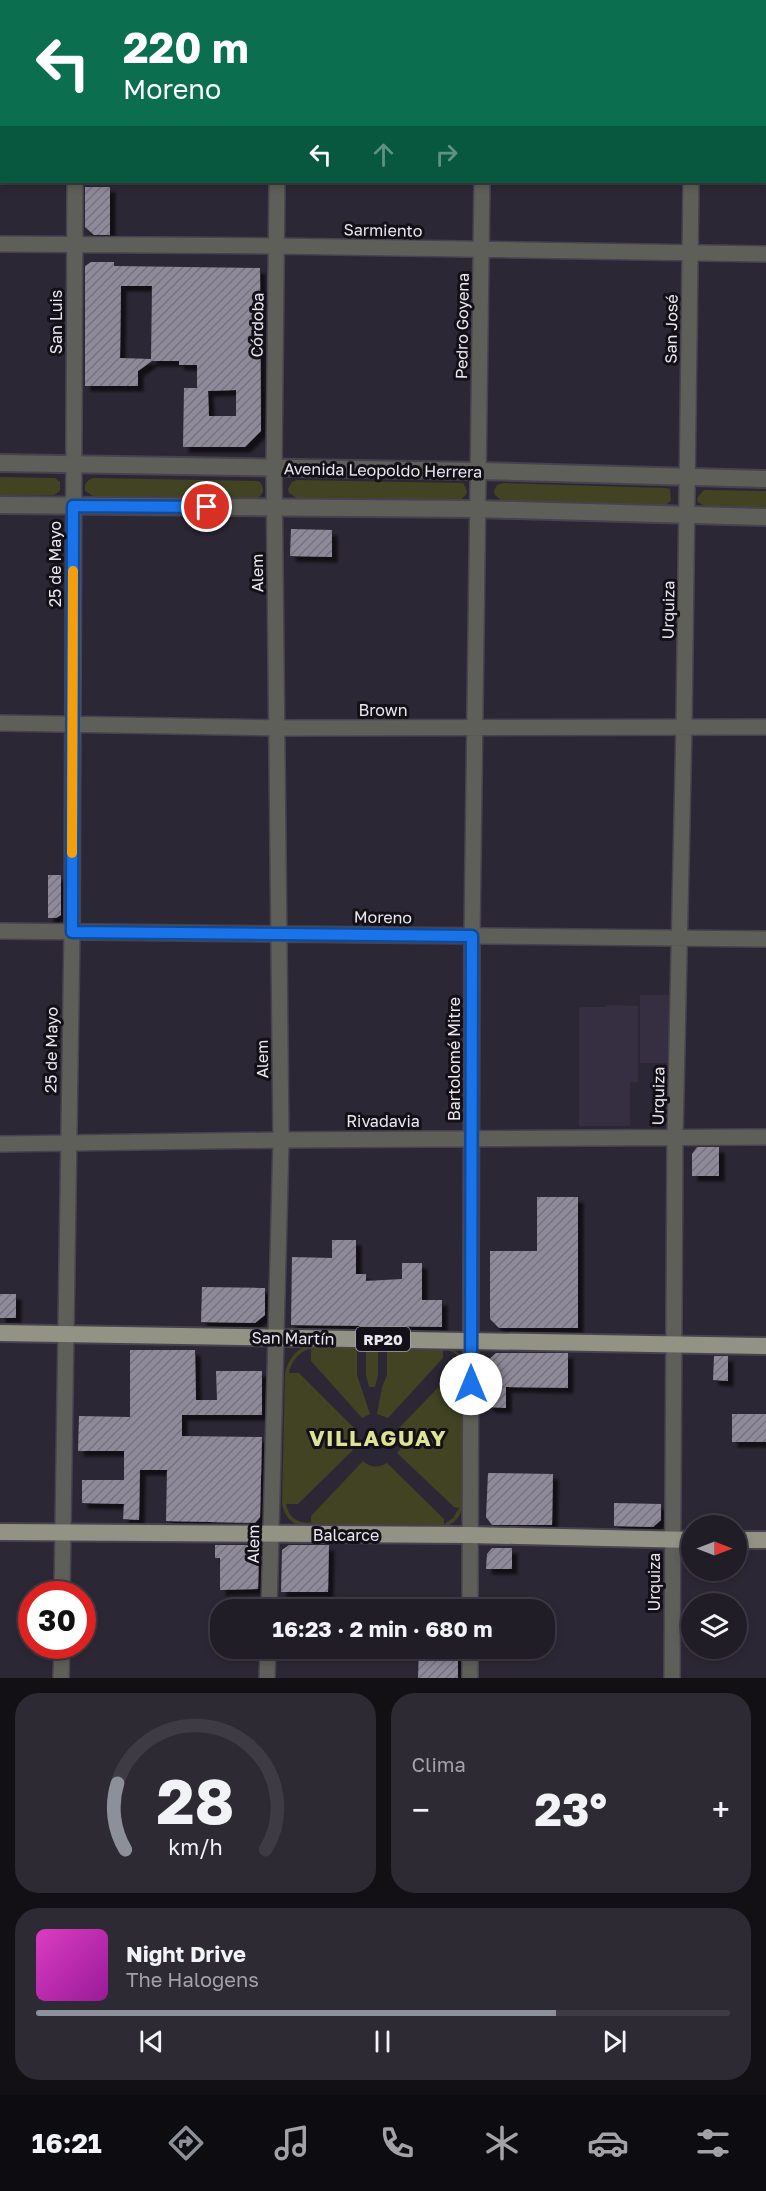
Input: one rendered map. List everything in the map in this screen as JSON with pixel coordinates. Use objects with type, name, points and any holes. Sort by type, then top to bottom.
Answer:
[{"type":"main road","name":"San Martín","points":[[0,1334],[766,1346]]},
{"type":"main road","name":"Balcarce","points":[[0,1532],[470,1535],[681,1540]]},
{"type":"main road","points":[[747,1540],[766,1540]]},
{"type":"street","name":"San Luis","points":[[73,506],[75,183]]},
{"type":"street","name":"Córdoba","points":[[274,507],[277,183]]},
{"type":"street","name":"Pedro Goyena","points":[[478,509],[482,183]]},
{"type":"street","name":"San José","points":[[687,514],[691,183]]},
{"type":"street","name":"Sarmiento","points":[[0,244],[766,254]]},
{"type":"street","name":"Avenida Leopoldo Herrera","points":[[0,464],[74,463],[766,479]]},
{"type":"street","points":[[0,505],[478,509],[766,517]]},
{"type":"street","name":"25 de Mayo","points":[[62,1581],[64,1335],[72,932],[73,506]]},
{"type":"street","name":"Alem","points":[[269,1599],[281,1140],[274,507]]},
{"type":"street","name":"Bartolomé Mitre","points":[[470,1599],[472,936],[478,509]]},
{"type":"street","name":"Urquiza","points":[[672,1678],[675,1137],[687,514]]},
{"type":"street","name":"Brown","points":[[0,723],[277,728],[766,727]]},
{"type":"street","name":"Moreno","points":[[0,932],[766,939]]},
{"type":"street","name":"Rivadavia","points":[[0,1144],[766,1137]]},
{"type":"street","points":[[61,1678],[62,1659]]},
{"type":"street","points":[[267,1678],[268,1659]]},
{"type":"street","points":[[470,1659],[470,1678]]},
{"type":"shaded area","points":[[640,995],[669,995],[669,1063],[640,1063]]},
{"type":"shaded area","points":[[607,1005],[638,1006],[638,1082],[630,1083],[630,1126],[579,1126],[579,1007],[606,1007]]},
{"type":"green space","points":[[0,477],[55,478],[60,482],[60,491],[54,495],[0,495]]},
{"type":"green space","points":[[93,478],[257,481],[262,485],[263,491],[257,498],[93,496],[85,489],[86,483]]},
{"type":"green space","points":[[297,480],[461,483],[467,491],[460,500],[296,498],[289,493],[288,489],[292,482]]},
{"type":"green space","points":[[503,483],[666,488],[670,489],[671,501],[665,505],[502,501],[494,491],[497,485]]},
{"type":"green space","points":[[704,490],[766,491],[766,509],[706,507],[698,502],[697,498]]},
{"type":"green space","points":[[305,1346],[452,1349],[460,1354],[464,1370],[463,1504],[455,1521],[444,1527],[300,1526],[288,1518],[282,1504],[285,1373],[292,1357]],"holes":[[[357,1348],[366,1348],[366,1375],[369,1387],[375,1387],[378,1375],[378,1349],[387,1349],[387,1375],[382,1387],[377,1414],[388,1418],[443,1358],[443,1350],[454,1353],[461,1361],[462,1370],[455,1370],[398,1429],[402,1441],[397,1453],[454,1507],[459,1508],[453,1518],[444,1524],[444,1519],[387,1463],[375,1466],[363,1461],[311,1516],[311,1523],[294,1519],[287,1509],[286,1504],[298,1504],[353,1450],[349,1439],[354,1428],[299,1373],[289,1373],[292,1365],[300,1354],[311,1349],[311,1361],[362,1418],[370,1414],[357,1375]]]},
{"type":"building","points":[[85,187],[110,187],[110,235],[94,235],[85,227]]},
{"type":"building","points":[[91,262],[114,262],[114,266],[260,268],[261,431],[245,447],[183,447],[184,388],[197,388],[197,365],[179,365],[179,361],[152,361],[138,371],[138,386],[85,386],[85,266]],"holes":[[[121,286],[152,286],[151,359],[120,358]],[[236,390],[236,416],[209,416],[208,391]]]},
{"type":"building","points":[[291,529],[332,530],[332,557],[290,556]]},
{"type":"building","points":[[48,875],[61,875],[61,915],[56,918],[48,918]]},
{"type":"building","points":[[697,1147],[719,1147],[719,1176],[692,1176],[692,1154]]},
{"type":"building","points":[[537,1197],[578,1197],[578,1328],[499,1328],[490,1319],[490,1251],[537,1251]]},
{"type":"building","points":[[332,1240],[356,1240],[356,1274],[366,1274],[366,1281],[402,1279],[402,1263],[422,1263],[422,1300],[442,1300],[442,1327],[291,1325],[292,1257],[332,1258]]},
{"type":"building","points":[[202,1287],[265,1288],[265,1315],[255,1323],[201,1322]]},
{"type":"building","points":[[0,1294],[16,1294],[16,1318],[0,1318]]},
{"type":"building","points":[[130,1350],[195,1350],[196,1400],[217,1400],[216,1371],[262,1371],[262,1415],[182,1415],[182,1436],[262,1437],[260,1517],[255,1523],[166,1521],[167,1470],[140,1470],[139,1520],[123,1519],[124,1504],[82,1503],[82,1480],[124,1480],[124,1451],[78,1451],[79,1416],[130,1417]]},
{"type":"building","points":[[496,1353],[568,1353],[568,1388],[506,1387],[506,1408],[488,1407],[488,1360]]},
{"type":"building","points":[[714,1356],[728,1356],[728,1381],[713,1380]]},
{"type":"building","points":[[732,1414],[766,1414],[766,1442],[732,1442]]},
{"type":"building","points":[[488,1473],[553,1474],[552,1525],[492,1525],[486,1517]]},
{"type":"building","points":[[614,1503],[661,1504],[661,1520],[653,1527],[614,1526]]},
{"type":"building","points":[[215,1545],[250,1545],[259,1554],[258,1589],[220,1590],[220,1558],[215,1558]]},
{"type":"building","points":[[289,1545],[329,1545],[328,1592],[281,1592],[282,1550]]},
{"type":"building","points":[[492,1548],[512,1548],[512,1569],[486,1569],[487,1554]]},
{"type":"building","points":[[419,1659],[458,1659],[458,1678],[418,1678]]},
{"type":"slow traffic","points":[[72,853],[73,571]]},
{"type":"district","name":"VILLAGUAY","points":[[378,1437]]},
{"type":"route","points":[[207,507],[73,506],[72,932],[472,936],[471,1384]]}]
